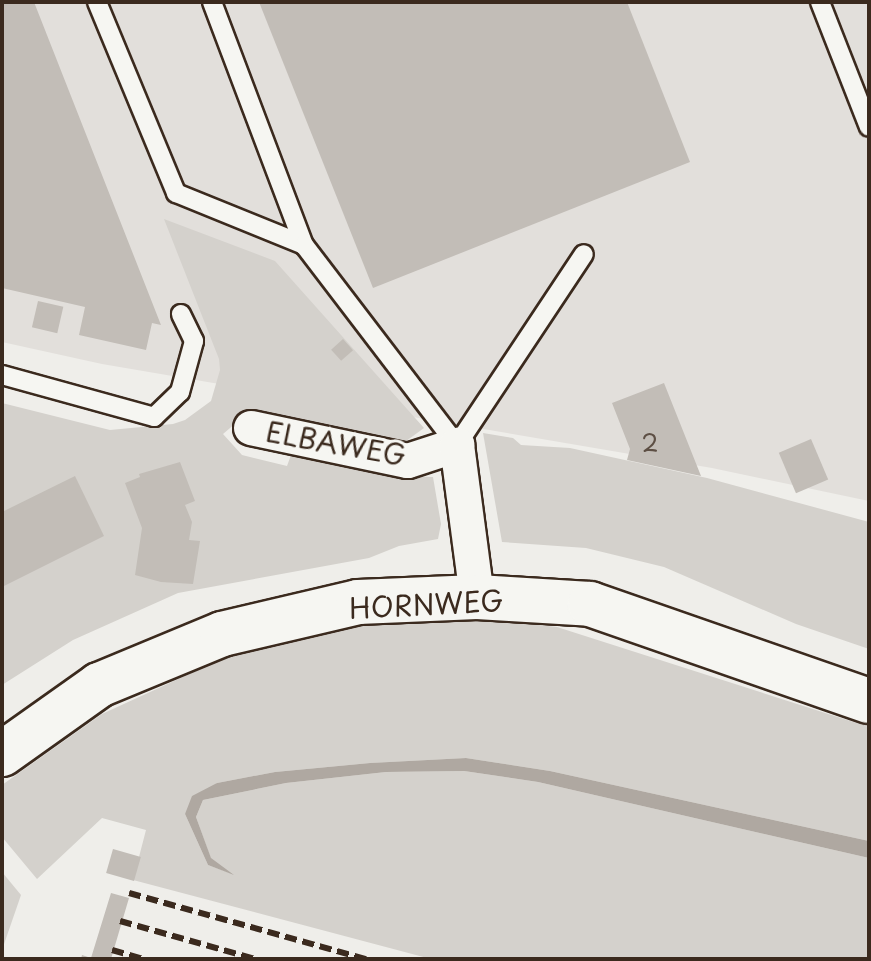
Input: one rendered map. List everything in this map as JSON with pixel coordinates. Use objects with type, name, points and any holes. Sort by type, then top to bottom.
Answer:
[{"type":"street","name":"ELBAWEG","points":[[251,428],[408,461],[457,445]]},
{"type":"street","points":[[457,445],[477,597]]},
{"type":"street","name":"HORNWEG","points":[[2,754],[99,685],[222,634],[358,602],[477,597],[590,604],[869,701]]},
{"type":"lane","points":[[97,2],[176,193],[304,245]]},
{"type":"lane","points":[[212,2],[304,245],[457,445],[584,254]]},
{"type":"lane","points":[[820,2],[869,127]]},
{"type":"lane","points":[[2,375],[154,417],[180,392],[194,341],[181,314]]},
{"type":"shaded area","points":[[2,2],[869,2],[869,501],[712,468],[102,364],[2,342]]},
{"type":"shaded area","points":[[164,219],[275,261],[424,428],[402,444],[250,411],[223,434],[242,455],[287,466],[291,455],[392,476],[433,477],[441,524],[438,539],[399,546],[369,558],[178,593],[73,640],[2,685],[2,403],[110,430],[173,424],[185,420],[211,401],[220,370],[219,359]]},
{"type":"shaded area","points":[[483,433],[513,438],[521,445],[570,448],[707,478],[869,522],[869,649],[796,624],[664,567],[586,548],[502,542]]},
{"type":"shaded area","points":[[402,619],[487,619],[557,627],[869,727],[869,841],[550,771],[466,758],[275,772],[217,783],[185,814],[208,865],[230,873],[211,859],[196,817],[203,800],[286,783],[386,772],[464,771],[538,782],[869,858],[869,959],[431,959],[133,880],[146,830],[102,818],[37,879],[2,837],[2,785],[102,714],[246,648],[315,629]]},
{"type":"shaded area","points":[[466,758],[550,771],[869,841],[869,858],[538,782],[464,771],[386,772],[286,783],[203,800],[196,817],[211,858],[234,875],[208,865],[185,814],[192,796],[217,783],[275,772]]},
{"type":"shaded area","points":[[2,872],[21,895],[2,950]]},
{"type":"building","points":[[2,2],[34,2],[161,325],[152,323],[146,350],[79,335],[85,307],[2,288]]},
{"type":"building","points":[[259,2],[627,2],[690,162],[373,288]]},
{"type":"building","points":[[38,301],[63,307],[57,333],[32,327]]},
{"type":"building","points":[[343,339],[353,350],[341,361],[331,350]]},
{"type":"building","points":[[664,383],[701,476],[627,460],[630,449],[612,403]]},
{"type":"building","points":[[811,439],[828,480],[796,493],[779,453]]},
{"type":"building","points":[[180,462],[195,501],[185,505],[192,522],[189,540],[200,541],[193,584],[161,582],[135,575],[142,528],[125,483],[140,477],[139,474]]},
{"type":"building","points":[[75,476],[104,536],[2,587],[2,512]]},
{"type":"building","points":[[113,849],[141,857],[134,881],[106,873]]},
{"type":"building","points":[[111,893],[129,898],[111,959],[81,959],[82,955],[91,958]]},
{"type":"railway","points":[[129,893],[366,959]]},
{"type":"railway","points":[[120,921],[255,959]]},
{"type":"railway","points":[[112,950],[144,959]]}]
